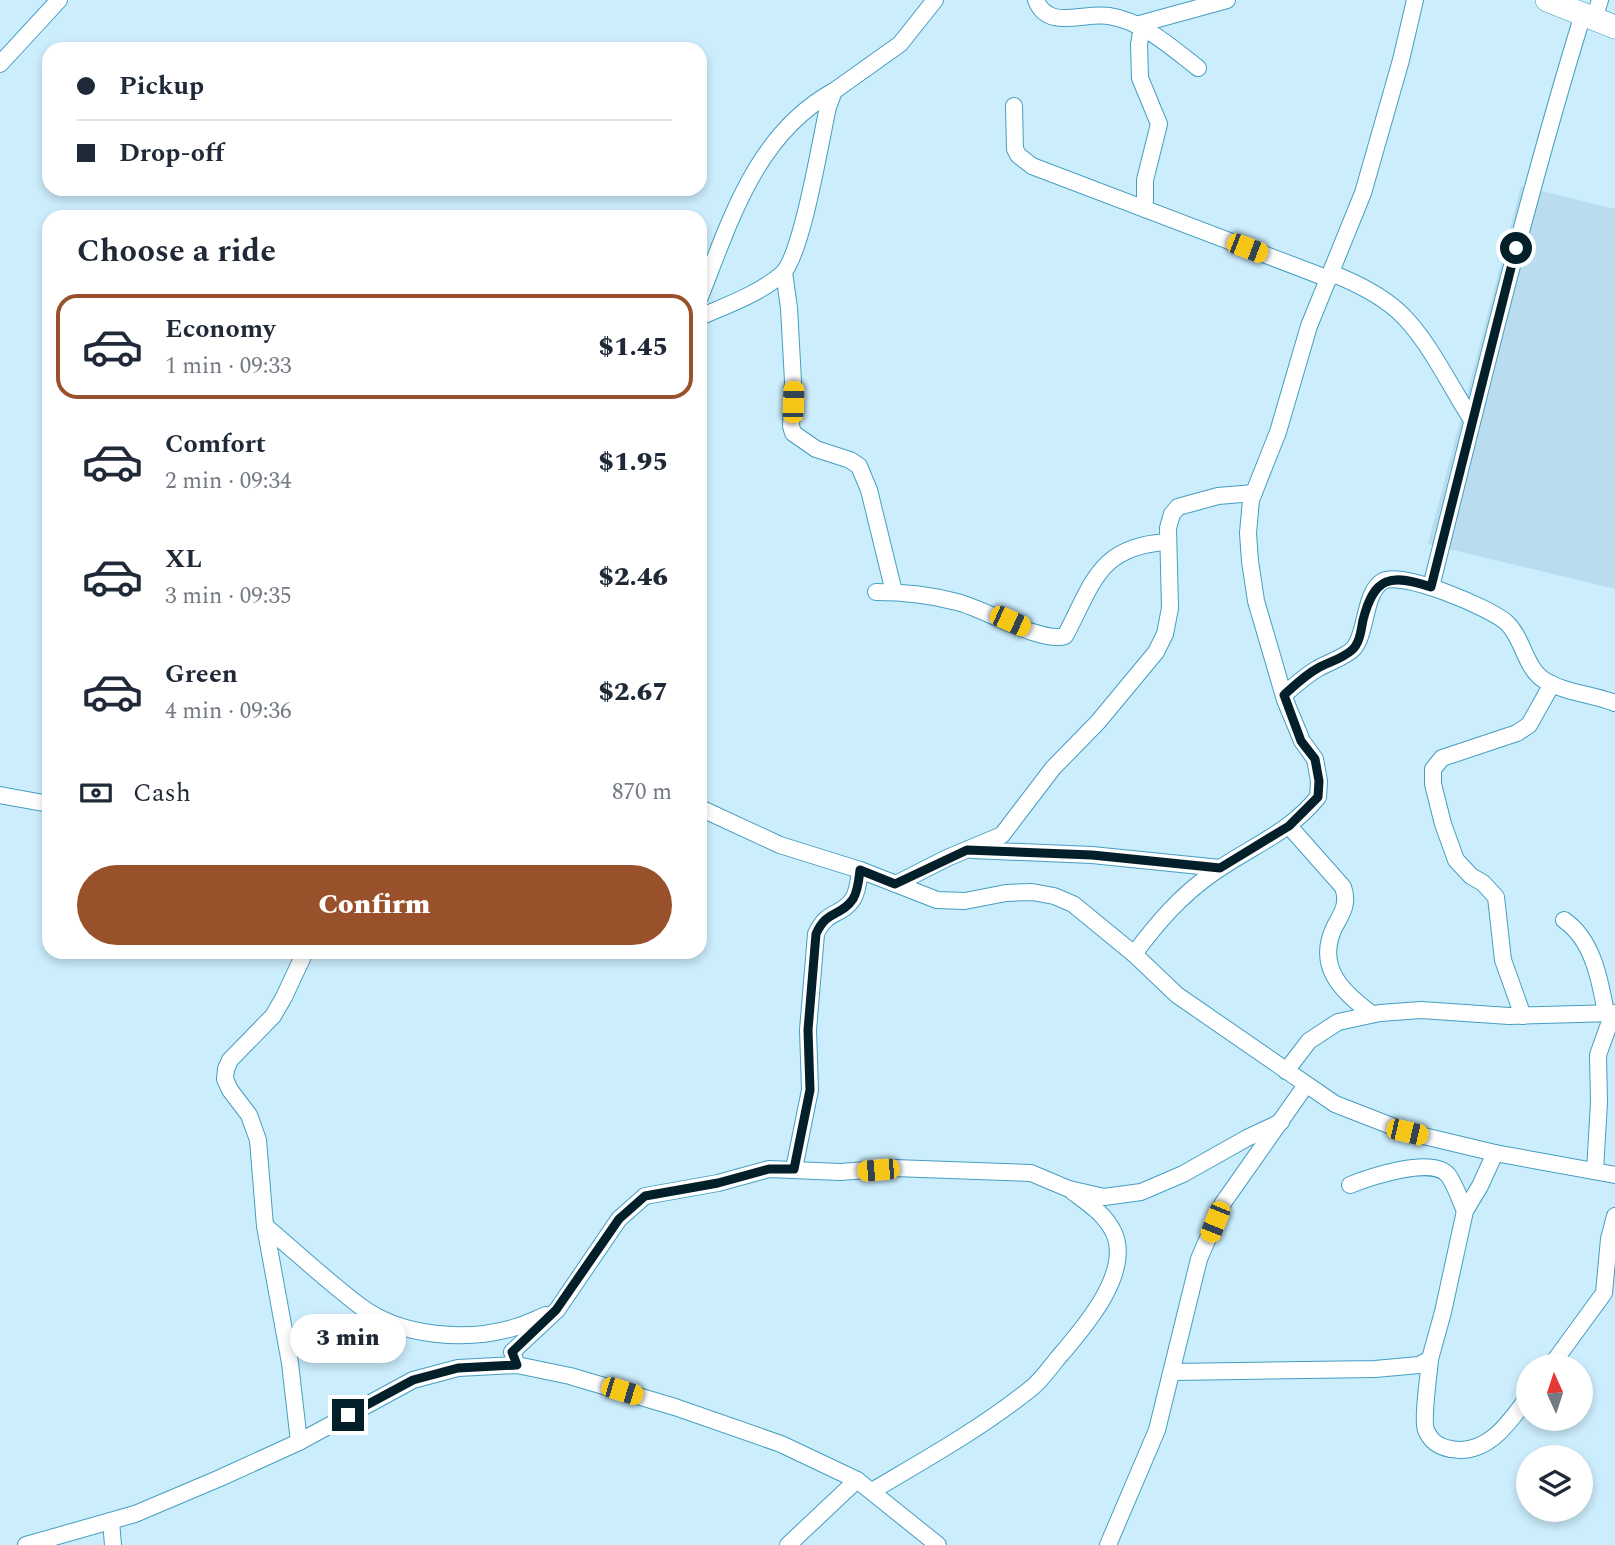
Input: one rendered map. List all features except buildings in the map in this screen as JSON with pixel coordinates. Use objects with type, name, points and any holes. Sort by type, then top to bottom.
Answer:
[{"type":"main road","points":[[1547,0],[1598,15]]},
{"type":"street","points":[[0,64],[59,0]]},
{"type":"street","points":[[707,279],[741,194],[760,161],[788,125],[819,100],[901,44],[935,0]]},
{"type":"street","points":[[1035,0],[1044,14],[1050,17],[1106,15],[1125,19],[1198,68]]},
{"type":"street","points":[[1139,27],[1227,0]]},
{"type":"street","points":[[1134,954],[1164,914],[1220,868],[1289,826],[1318,797],[1319,781],[1315,759],[1301,741],[1284,695],[1256,601],[1248,533],[1254,493],[1278,432],[1309,326],[1363,193],[1415,0]]},
{"type":"street","points":[[1431,587],[1542,150],[1598,15]]},
{"type":"street","points":[[1139,27],[1140,78],[1159,124],[1145,180],[1145,209]]},
{"type":"street","points":[[834,91],[801,227],[784,272],[793,381],[791,426],[793,433],[816,449],[850,460],[859,466],[869,490],[894,592]]},
{"type":"street","points":[[1014,106],[1014,136],[1018,155],[1032,166],[1354,283],[1397,310],[1418,333],[1472,420]]},
{"type":"street","points":[[707,314],[760,289],[784,272]]},
{"type":"street","points":[[895,884],[1002,835],[1053,768],[1098,722],[1156,652],[1165,634],[1170,608],[1168,528],[1172,514],[1178,506],[1218,496],[1254,493]]},
{"type":"street","points":[[876,592],[894,592],[958,602],[1041,636],[1058,638],[1065,636],[1098,573],[1118,554],[1135,547],[1167,542]]},
{"type":"street","points":[[1284,695],[1316,669],[1353,649],[1375,592],[1381,582],[1389,580],[1431,587],[1507,623],[1542,679],[1615,703]]},
{"type":"street","points":[[1523,1016],[1503,960],[1496,897],[1456,860],[1443,824],[1433,784],[1433,769],[1442,758],[1517,733],[1529,725],[1552,684]]},
{"type":"street","points":[[0,796],[42,803]]},
{"type":"street","points":[[707,811],[780,845],[860,870],[937,900],[965,901],[1032,891],[1054,896],[1073,904],[1134,954],[1177,995],[1335,1104],[1407,1132],[1495,1153],[1615,1175]]},
{"type":"street","points":[[1289,826],[1343,887],[1346,906],[1334,930],[1326,957],[1340,986],[1372,1014]]},
{"type":"street","points":[[967,850],[1092,855],[1220,868]]},
{"type":"street","points":[[794,1169],[810,1090],[808,1030],[816,934],[822,920],[844,908],[854,898],[860,870]]},
{"type":"street","points":[[1564,920],[1573,926],[1586,943],[1611,1013],[1598,1055],[1595,1171]]},
{"type":"street","points":[[299,1443],[290,1363],[265,1226],[258,1140],[249,1115],[225,1079],[226,1069],[237,1052],[273,1016],[302,959]]},
{"type":"street","points":[[1286,1072],[1309,1041],[1338,1022],[1372,1014],[1421,1010],[1523,1016],[1611,1013]]},
{"type":"street","points":[[1108,1545],[1157,1430],[1199,1259],[1223,1203],[1306,1085]]},
{"type":"street","points":[[517,1365],[512,1352],[556,1310],[619,1219],[645,1196],[718,1183],[769,1169],[840,1172],[894,1168],[1031,1172],[1069,1189],[1104,1197],[1140,1192],[1183,1174],[1281,1122]]},
{"type":"street","points":[[1495,1153],[1465,1211],[1436,1343],[1430,1359],[1425,1428],[1433,1442],[1444,1448],[1457,1450],[1479,1447],[1497,1435],[1516,1412]]},
{"type":"street","points":[[1350,1185],[1394,1170],[1436,1169],[1448,1175],[1465,1211]]},
{"type":"street","points":[[872,1491],[989,1419],[1032,1388],[1084,1327],[1108,1289],[1117,1258],[1115,1235],[1101,1212],[1069,1189]]},
{"type":"street","points":[[1559,1354],[1604,1293],[1609,1240],[1615,1216]]},
{"type":"street","points":[[265,1226],[361,1307],[396,1325],[434,1333],[474,1334],[515,1328],[556,1310]]},
{"type":"street","points":[[1173,1372],[1375,1369],[1419,1364],[1430,1359]]},
{"type":"street","points":[[26,1545],[111,1521],[159,1504],[299,1443],[413,1380],[458,1368],[517,1365],[570,1376],[675,1407],[781,1444],[857,1480],[938,1545]]},
{"type":"street","points":[[788,1545],[857,1480]]},
{"type":"street","points":[[111,1521],[113,1545]]},
{"type":"shaded area","points":[[1521,186],[1615,209],[1615,589],[1428,544]]},
{"type":"route","points":[[348,1415],[413,1380],[458,1368],[517,1365],[512,1352],[556,1310],[619,1219],[645,1196],[718,1183],[769,1169],[794,1169],[810,1090],[808,1030],[813,946],[822,920],[844,908],[854,898],[860,870],[895,884],[967,850],[1092,855],[1220,868],[1301,816],[1318,797],[1319,781],[1315,759],[1301,741],[1284,695],[1316,669],[1353,649],[1364,617],[1381,582],[1403,581],[1431,587],[1516,248]]}]
